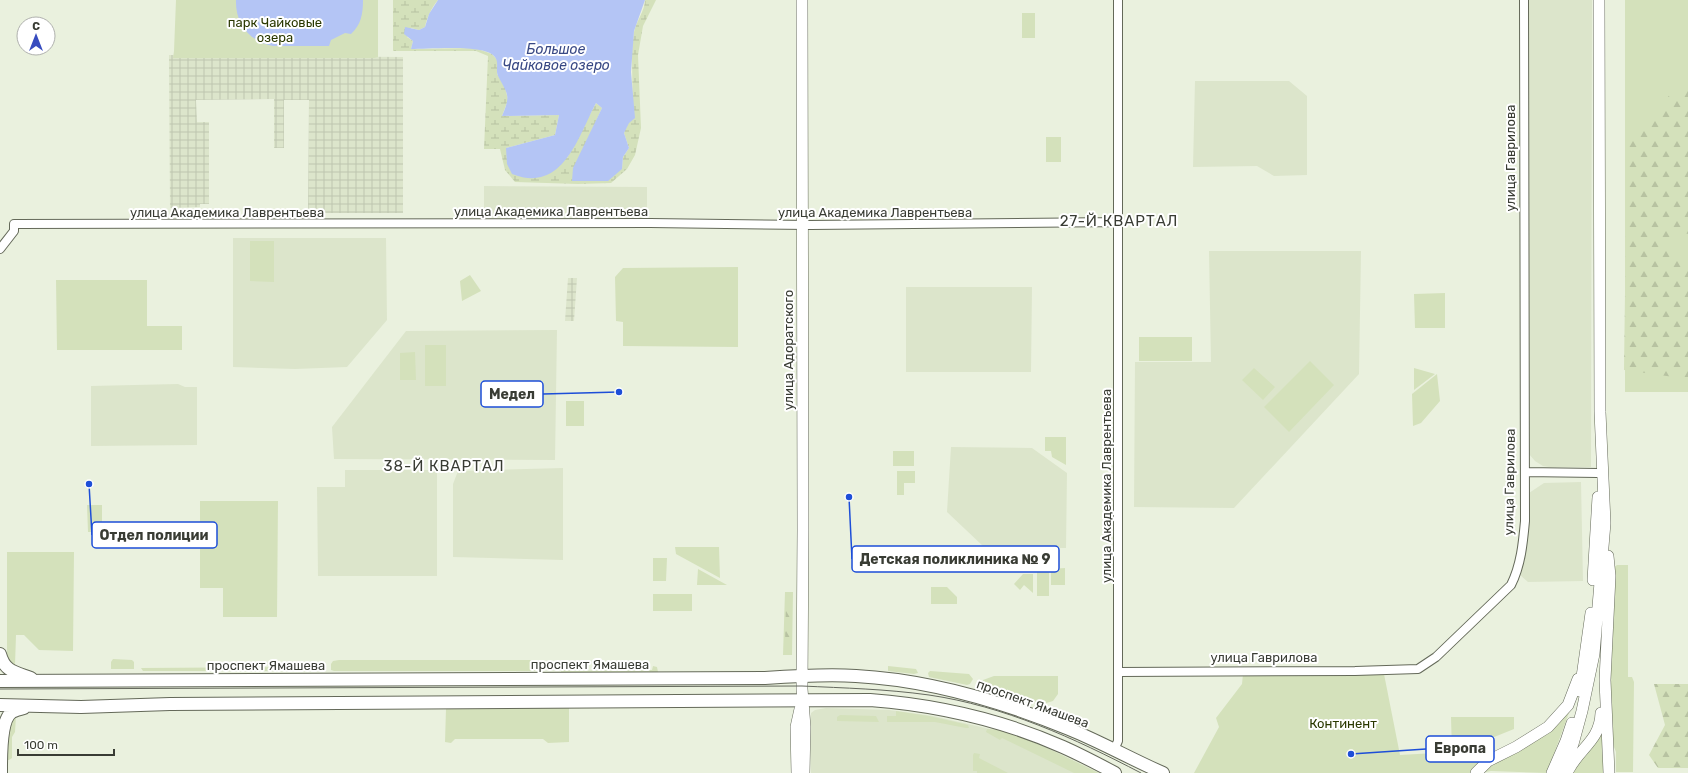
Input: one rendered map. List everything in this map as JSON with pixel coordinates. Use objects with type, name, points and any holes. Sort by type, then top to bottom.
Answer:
[{"type":"main road","name":"улица Адоратского","points":[[802,0],[802,701],[805,727],[804,773]]},
{"type":"main road","points":[[1552,773],[1566,741],[1581,689],[1583,662],[1591,612],[1600,412],[1599,0]]},
{"type":"main road","points":[[1600,412],[1605,523],[1610,576],[1605,680],[1609,773]]},
{"type":"main road","points":[[1560,773],[1573,744],[1582,711],[1594,654],[1605,523]]},
{"type":"main road","points":[[0,654],[3,663],[10,670],[38,680]]},
{"type":"main road","points":[[1476,773],[1488,761],[1516,747],[1548,727],[1568,705],[1583,662]]},
{"type":"main road","name":"проспект Ямашева","points":[[0,681],[734,678],[825,675],[863,676],[921,684],[960,692],[998,703],[1070,730],[1163,773]]},
{"type":"main road","points":[[1567,773],[1576,757],[1593,739],[1599,730],[1605,680]]},
{"type":"main road","points":[[0,706],[81,707],[178,704],[858,700],[895,702],[937,708],[973,716],[1028,733],[1064,747],[1115,773]]},
{"type":"main road","name":"улица Адоратского","points":[[797,773],[796,727],[802,701]]},
{"type":"main road","points":[[1,773],[1,730],[5,718],[11,712],[31,706]]},
{"type":"street","name":"улица Академика Лаврентьева","points":[[1114,750],[1118,741],[1118,0]]},
{"type":"street","name":"улица Гаврилова","points":[[1118,672],[1355,671],[1418,669],[1436,657],[1511,585],[1518,569],[1525,520],[1524,0]]},
{"type":"street","name":"улица Академика Лаврентьева","points":[[0,249],[14,231],[14,224],[650,223],[802,225],[1118,222]]},
{"type":"street","points":[[1525,472],[1598,473]]},
{"type":"shaded area","points":[[1527,0],[1592,0],[1591,467],[1543,466],[1535,461],[1529,454],[1527,444],[1529,194]]},
{"type":"shaded area","points":[[169,55],[403,57],[403,213],[308,213],[309,100],[284,100],[284,148],[274,148],[274,99],[196,100],[197,122],[209,122],[209,204],[200,204],[200,207],[170,208]]},
{"type":"shaded area","points":[[1195,81],[1289,81],[1307,96],[1307,175],[1274,176],[1257,166],[1193,167]]},
{"type":"shaded area","points":[[484,186],[647,187],[647,218],[484,217]]},
{"type":"shaded area","points":[[233,238],[386,238],[387,320],[347,367],[295,369],[233,367]]},
{"type":"shaded area","points":[[1209,251],[1361,251],[1359,374],[1234,508],[1134,507],[1135,362],[1211,362]]},
{"type":"shaded area","points":[[568,278],[577,278],[574,321],[565,321]]},
{"type":"shaded area","points":[[906,287],[1032,287],[1031,372],[906,372]]},
{"type":"shaded area","points":[[557,330],[555,460],[334,459],[332,427],[406,331]]},
{"type":"shaded area","points":[[178,384],[185,387],[197,387],[197,445],[91,446],[91,386]]},
{"type":"shaded area","points":[[951,447],[1032,448],[1067,473],[1066,548],[984,547],[947,512]]},
{"type":"shaded area","points":[[563,468],[563,560],[453,557],[453,484],[458,471]]},
{"type":"shaded area","points":[[345,470],[437,470],[437,576],[318,576],[317,487],[345,487]]},
{"type":"shaded area","points":[[1581,482],[1583,581],[1528,582],[1520,575],[1527,538],[1529,493],[1544,483]]},
{"type":"shaded area","points":[[826,708],[889,710],[933,716],[990,729],[1098,773],[811,773],[811,713],[815,710]]},
{"type":"green space","name":"парк Чайковые озера","points":[[176,0],[378,0],[378,57],[173,58]]},
{"type":"green space","points":[[393,0],[438,0],[430,12],[425,27],[419,30],[411,28],[407,37],[413,41],[411,49],[475,48],[492,54],[498,61],[497,74],[505,87],[508,100],[502,116],[559,115],[555,135],[506,148],[567,158],[596,103],[602,108],[588,139],[622,169],[623,157],[629,148],[624,133],[631,109],[632,45],[634,32],[644,8],[645,0],[656,0],[643,26],[638,55],[641,128],[635,155],[627,169],[611,183],[578,184],[515,182],[505,170],[500,149],[484,149],[488,56],[476,51],[393,51]]},
{"type":"green space","points":[[1625,0],[1688,0],[1688,392],[1625,392]]},
{"type":"green space","points":[[1022,13],[1035,13],[1035,38],[1022,38]]},
{"type":"green space","points":[[1688,88],[1688,234],[1684,233],[1668,245],[1688,263],[1688,379],[1624,370],[1627,140],[1649,120],[1672,92]]},
{"type":"green space","points":[[1046,137],[1061,137],[1061,162],[1046,162]]},
{"type":"green space","points":[[250,241],[274,241],[274,282],[250,281]]},
{"type":"green space","points":[[738,267],[738,347],[623,346],[623,322],[616,321],[615,277],[623,268]]},
{"type":"green space","points":[[470,275],[481,291],[462,301],[460,281]]},
{"type":"green space","points":[[56,280],[147,280],[147,326],[182,326],[182,350],[57,350]]},
{"type":"green space","points":[[1445,293],[1445,328],[1415,328],[1414,294]]},
{"type":"green space","points":[[1139,337],[1192,337],[1192,361],[1139,361]]},
{"type":"green space","points":[[425,345],[446,345],[446,386],[425,386]]},
{"type":"green space","points":[[415,352],[416,380],[400,380],[400,353]]},
{"type":"green space","points":[[1310,361],[1334,385],[1289,432],[1264,407]]},
{"type":"green space","points":[[1254,368],[1275,387],[1263,400],[1242,380]]},
{"type":"green space","points":[[1414,368],[1435,374],[1414,390]]},
{"type":"green space","points":[[1437,374],[1440,401],[1421,423],[1413,426],[1412,394]]},
{"type":"green space","points":[[566,401],[584,401],[584,426],[566,426]]},
{"type":"green space","points":[[1045,437],[1066,437],[1066,465],[1052,457],[1051,451],[1045,451]]},
{"type":"green space","points":[[893,451],[914,451],[914,466],[893,466]]},
{"type":"green space","points":[[897,471],[915,471],[915,483],[904,483],[904,495],[897,495]]},
{"type":"green space","points":[[200,501],[278,501],[277,617],[223,617],[223,588],[200,588]]},
{"type":"green space","points":[[87,505],[102,505],[102,532],[88,532]]},
{"type":"green space","points":[[675,547],[719,547],[720,578],[676,554]]},
{"type":"green space","points":[[7,552],[74,552],[73,651],[39,650],[24,635],[16,635],[15,665],[7,659]]},
{"type":"green space","points":[[653,558],[667,558],[666,581],[653,581]]},
{"type":"green space","points":[[1617,565],[1628,565],[1628,677],[1632,677],[1634,682],[1633,772],[1616,772],[1616,752],[1612,742],[1610,670],[1614,567]]},
{"type":"green space","points":[[1065,568],[1065,585],[1051,585],[1051,569]]},
{"type":"green space","points":[[698,569],[727,585],[697,585]]},
{"type":"green space","points":[[1037,569],[1049,569],[1049,596],[1037,596]]},
{"type":"green space","points":[[1023,574],[1033,574],[1033,593],[1024,585],[1020,590],[1014,584]]},
{"type":"green space","points":[[931,587],[947,587],[957,597],[957,604],[931,604]]},
{"type":"green space","points":[[785,592],[793,592],[792,655],[783,655]]},
{"type":"green space","points":[[653,594],[692,594],[692,611],[653,611]]},
{"type":"green space","points":[[788,600],[791,603],[790,644],[787,647],[785,644],[786,603]]},
{"type":"green space","points":[[113,659],[132,660],[134,662],[134,669],[111,669],[111,662]]},
{"type":"green space","points":[[539,660],[542,668],[539,671],[331,670],[331,664],[333,661]]},
{"type":"green space","points":[[564,665],[570,671],[652,670],[653,666],[657,667],[658,672],[561,673],[561,667]]},
{"type":"green space","points":[[888,666],[916,669],[918,673],[914,674],[888,671]]},
{"type":"green space","points":[[306,667],[306,670],[303,671],[143,671],[141,668]]},
{"type":"green space","points":[[930,671],[969,674],[973,679],[970,684],[967,685],[929,677],[928,673]]},
{"type":"green space","name":"Континент","points":[[1243,674],[1384,674],[1400,755],[1452,752],[1451,717],[1514,717],[1514,729],[1462,750],[1491,748],[1471,773],[1194,773],[1219,727],[1216,718],[1242,684]]},
{"type":"green space","points":[[994,676],[1058,676],[1058,694],[1053,701],[1043,704],[1030,703],[983,688],[983,680]]},
{"type":"green space","points":[[1654,684],[1688,684],[1688,768],[1658,768],[1649,755],[1665,725]]},
{"type":"green space","points":[[569,708],[569,742],[548,743],[543,739],[455,739],[451,743],[445,742],[446,709]]},
{"type":"green space","points":[[1570,710],[1547,773],[1491,771],[1480,773],[1492,762],[1548,734]]},
{"type":"green space","points":[[896,711],[929,716],[964,724],[968,725],[969,728],[935,722],[887,722],[887,716],[896,716]]},
{"type":"green space","points":[[840,715],[876,716],[879,722],[837,721],[837,717]]},
{"type":"green space","points":[[16,716],[15,732],[12,737],[12,758],[9,760],[4,760],[7,723]]},
{"type":"green space","points":[[1603,721],[1603,773],[1572,773]]},
{"type":"green space","points":[[987,729],[1011,733],[1099,773],[1074,773],[1002,738],[1000,740],[986,732]]},
{"type":"green space","points":[[974,753],[980,754],[979,758],[1008,773],[977,773],[977,771],[973,771]]},
{"type":"water","points":[[236,0],[363,0],[363,10],[361,19],[354,31],[351,34],[345,33],[331,40],[329,46],[273,46],[265,44],[251,36],[241,24],[236,8]]},
{"type":"water","name":"Большое Чайковое озеро","points":[[438,0],[645,0],[634,31],[631,72],[635,118],[629,123],[624,133],[629,148],[623,157],[622,169],[608,181],[572,181],[573,168],[602,108],[596,103],[575,146],[566,159],[556,169],[544,176],[530,178],[512,174],[507,164],[506,148],[555,135],[559,115],[502,116],[507,104],[507,95],[498,76],[496,58],[488,52],[479,50],[442,48],[411,49],[413,41],[404,34],[405,27],[419,30],[425,27],[429,14]]},
{"type":"tram line","points":[[0,689],[802,686],[881,690],[929,695],[957,700],[1011,715],[1064,736],[1141,773]]},
{"type":"place","name":"Медел","points":[[619,392]]},
{"type":"place","name":"Отдел полиции","points":[[89,484]]},
{"type":"place","name":"Детская поликлиника № 9","points":[[849,497]]},
{"type":"place","name":"Европа","points":[[1351,754]]},
{"type":"district","name":"27-Й КВАРТАЛ","points":[[1119,221]]},
{"type":"district","name":"38-Й КВАРТАЛ","points":[[444,466]]}]
